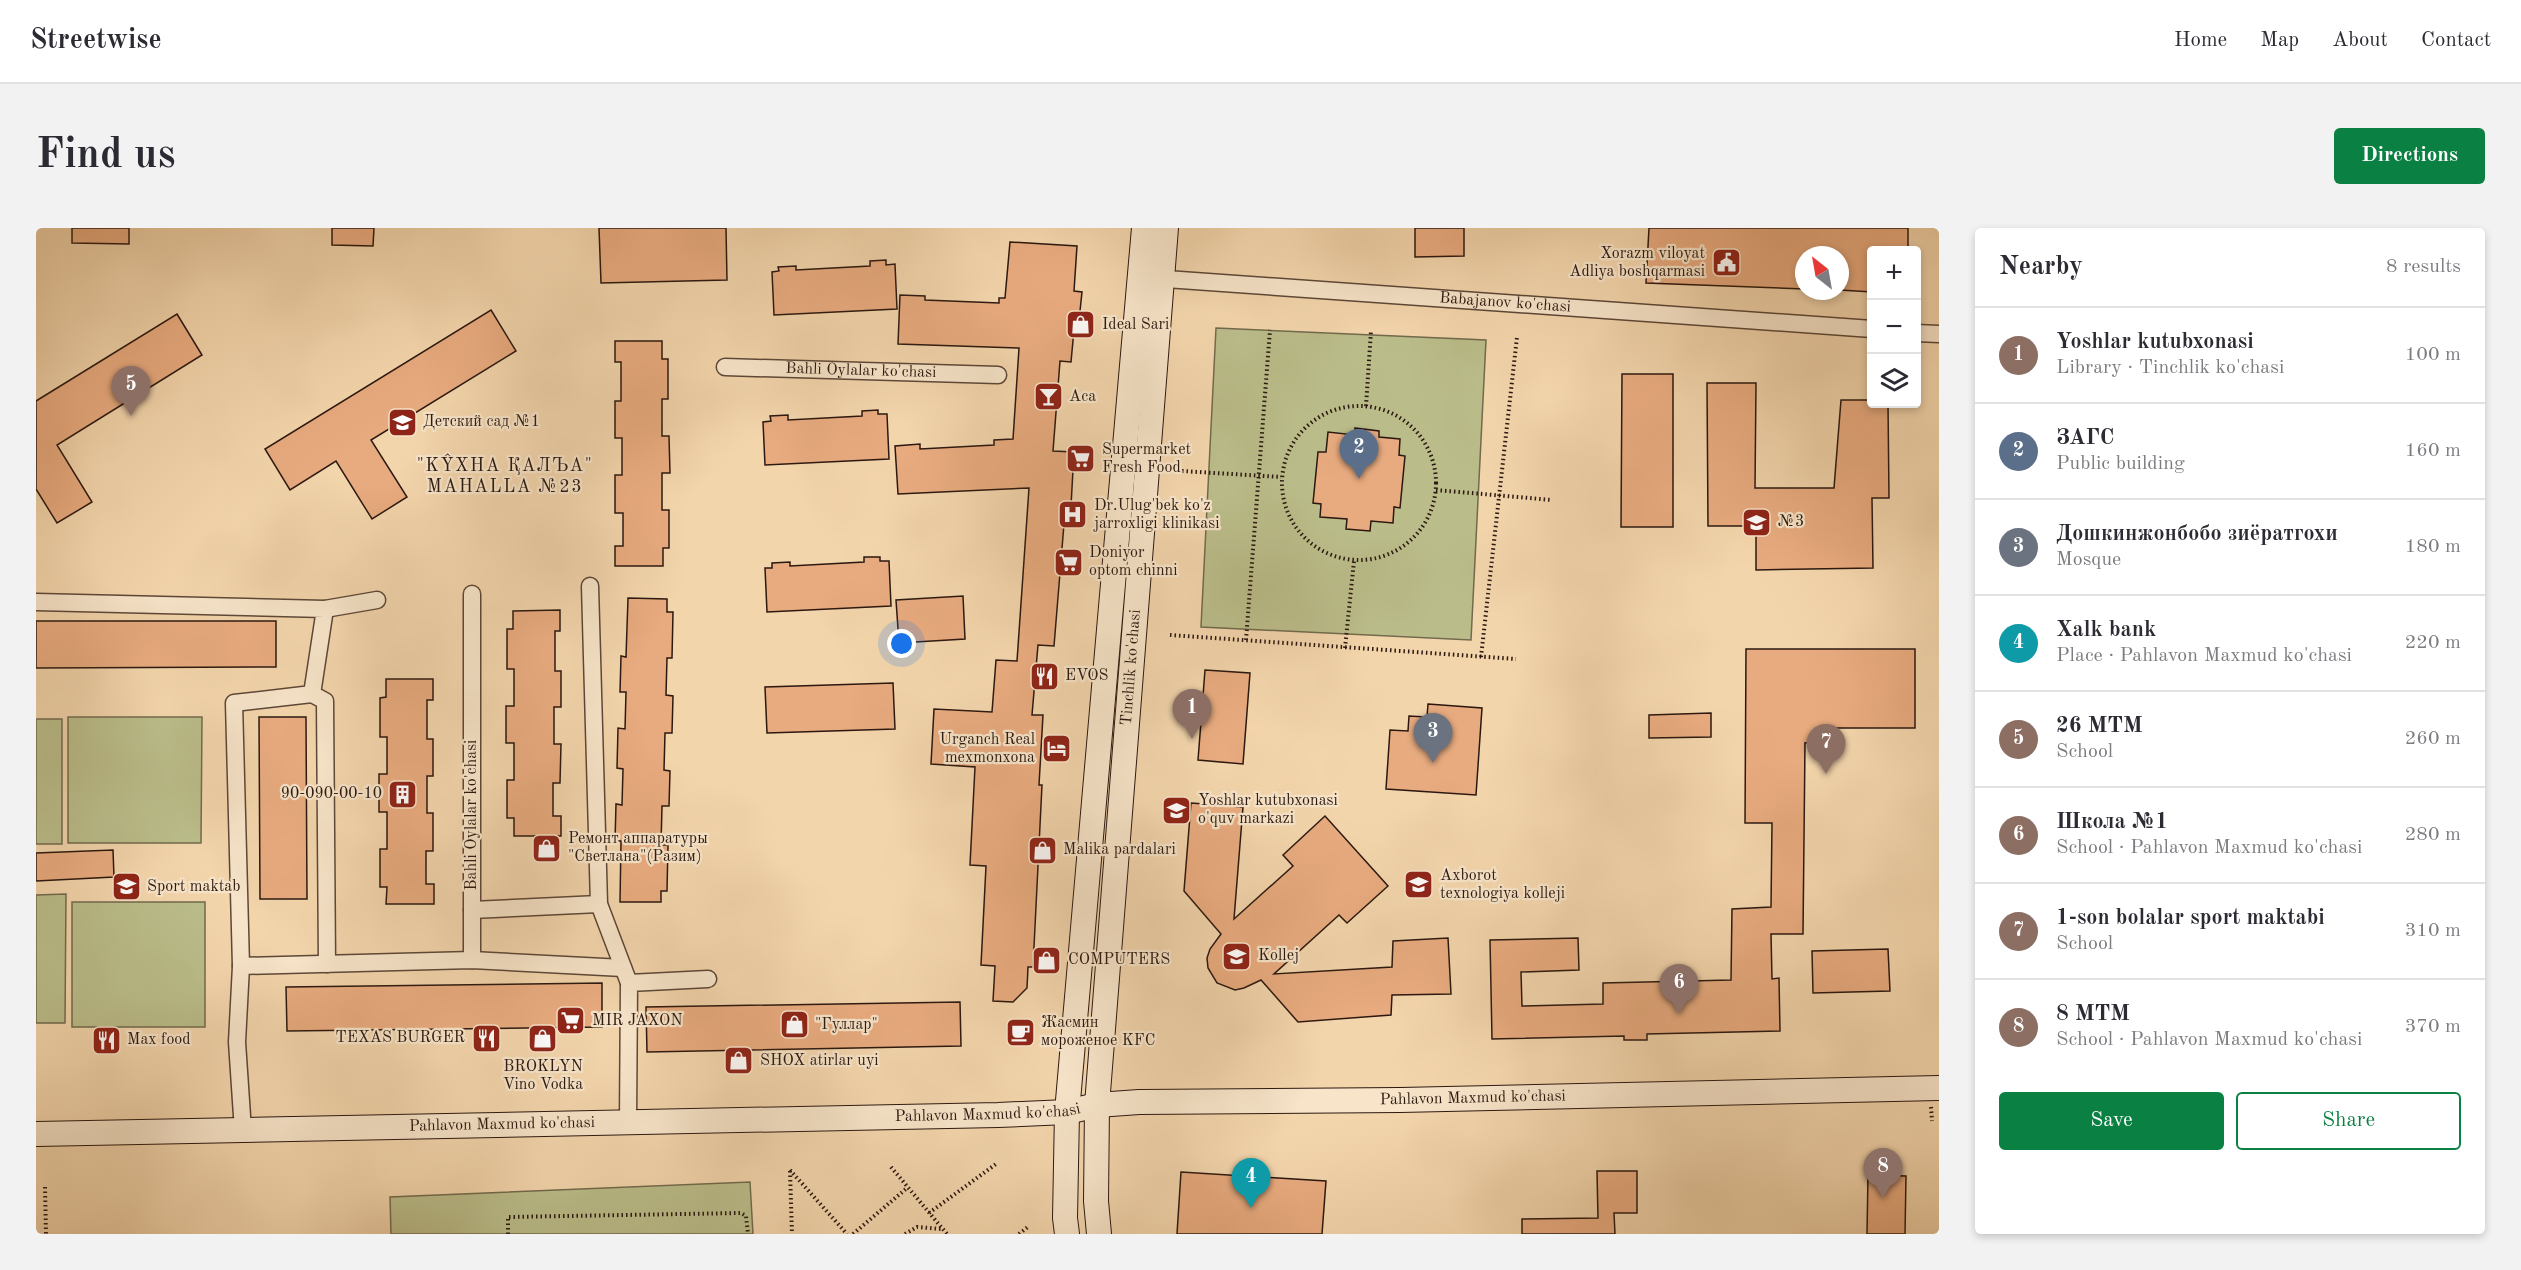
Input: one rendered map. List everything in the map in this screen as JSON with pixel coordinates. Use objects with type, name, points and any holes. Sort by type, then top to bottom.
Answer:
[{"type":"main road","name":"Tinchlik ko'chasi","points":[[1099,1234],[1096,1201],[1097,1106],[1151,278],[1144,228]]},
{"type":"main road","name":"Tinchlik ko'chasi","points":[[1067,1234],[1065,1218],[1068,1101],[1151,278],[1166,228]]},
{"type":"main road","name":"Pahlavon Maxmud ko'chasi","points":[[36,1134],[628,1123],[1068,1101],[1097,1106],[1139,1102],[1412,1100],[1939,1088]]},
{"type":"street","name":"Babajanov ko'chasi","points":[[1151,278],[1867,329]]},
{"type":"street","points":[[1921,333],[1939,334]]},
{"type":"street","name":"Bahli Oylalar ko'chasi","points":[[725,367],[998,375]]},
{"type":"street","points":[[590,586],[599,904],[626,976],[628,1123]]},
{"type":"street","name":"Bahli Oylalar ko'chasi","points":[[472,594],[472,910],[599,904]]},
{"type":"street","points":[[36,602],[325,609],[377,600]]},
{"type":"street","points":[[312,694],[325,609]]},
{"type":"street","points":[[243,1131],[237,1042],[241,966],[234,703],[312,694],[325,701],[327,964]]},
{"type":"street","points":[[472,910],[472,960]]},
{"type":"street","points":[[241,966],[472,960],[626,976],[708,979]]},
{"type":"path","points":[[1246,641],[1270,330]]},
{"type":"path","points":[[1366,406],[1371,331]]},
{"type":"path","points":[[1481,657],[1517,337]]},
{"type":"path","points":[[1366,406],[1393,413],[1415,428],[1430,450],[1437,476],[1435,503],[1424,527],[1405,546],[1381,558],[1354,561],[1330,556],[1309,543],[1293,525],[1283,502],[1281,477],[1287,453],[1300,432],[1319,416],[1343,407],[1366,406]]},
{"type":"path","points":[[1182,471],[1281,477]]},
{"type":"path","points":[[1436,490],[1552,500]]},
{"type":"path","points":[[1345,648],[1354,561]]},
{"type":"path","points":[[1170,636],[1516,659]]},
{"type":"path","points":[[929,1214],[996,1164]]},
{"type":"path","points":[[891,1167],[947,1234]]},
{"type":"path","points":[[792,1234],[790,1170],[847,1234]]},
{"type":"path","points":[[45,1187],[46,1234]]},
{"type":"path","points":[[853,1234],[907,1188]]},
{"type":"path","points":[[508,1234],[508,1216],[741,1213],[746,1216],[748,1234]]},
{"type":"path","points":[[1019,1234],[1029,1226]]},
{"type":"path","points":[[905,1234],[917,1227],[943,1229]]},
{"type":"green space","points":[[1216,328],[1486,340],[1471,640],[1201,627]]},
{"type":"green space","points":[[68,717],[202,717],[201,843],[68,843]]},
{"type":"green space","points":[[36,719],[62,719],[62,844],[36,844]]},
{"type":"green space","points":[[66,894],[65,1023],[36,1023],[36,895]]},
{"type":"green space","points":[[72,902],[205,902],[205,1027],[72,1027]]},
{"type":"green space","points":[[750,1182],[753,1234],[391,1234],[390,1197]]},
{"type":"building","points":[[72,228],[129,228],[129,244],[72,243]]},
{"type":"building","points":[[332,228],[374,228],[373,246],[332,245]]},
{"type":"building","points":[[599,228],[726,228],[727,280],[601,283]]},
{"type":"building","points":[[1415,228],[1464,228],[1464,256],[1415,257]]},
{"type":"building","name":"Xorazm viloyat Adliya boshqarmasi","points":[[1649,228],[1908,228],[1908,246],[1867,246],[1867,292],[1849,291],[1849,246],[1795,246],[1795,289],[1646,283]]},
{"type":"building","points":[[1010,242],[1077,246],[1074,291],[1082,292],[1078,330],[1074,330],[1071,362],[1060,361],[1053,451],[1074,452],[1070,524],[1064,524],[1054,646],[1038,645],[1032,715],[1043,715],[1033,967],[1028,967],[1027,988],[1013,1002],[993,1001],[995,966],[981,965],[986,866],[970,865],[975,767],[931,764],[934,709],[992,712],[996,660],[1017,661],[1029,488],[898,494],[895,446],[920,444],[920,449],[994,445],[994,440],[1013,439],[1019,348],[898,344],[900,295],[925,296],[925,300],[999,303],[999,298],[1005,298]]},
{"type":"building","points":[[886,260],[886,265],[895,264],[897,309],[774,315],[772,272],[779,271],[778,267],[796,266],[796,270],[870,266],[870,261]]},
{"type":"building","points":[[491,310],[516,351],[371,440],[407,497],[372,519],[336,461],[290,490],[265,449]]},
{"type":"building","points":[[177,314],[202,355],[57,445],[92,502],[57,523],[36,489],[36,401]]},
{"type":"building","points":[[615,341],[662,341],[662,359],[668,359],[668,399],[662,399],[662,436],[669,436],[670,473],[662,473],[662,510],[669,510],[669,548],[663,548],[663,566],[615,566],[615,546],[623,546],[623,513],[615,513],[615,475],[622,475],[622,438],[615,438],[615,401],[621,401],[621,362],[615,362]]},
{"type":"building","points":[[1622,374],[1673,374],[1673,527],[1621,527]]},
{"type":"building","points":[[1707,383],[1756,383],[1755,488],[1834,488],[1841,400],[1867,400],[1867,408],[1888,408],[1889,498],[1872,498],[1873,568],[1756,570],[1756,526],[1708,526]]},
{"type":"building","points":[[878,410],[878,414],[887,414],[889,459],[765,465],[763,422],[771,421],[770,416],[788,415],[788,420],[862,416],[862,411]]},
{"type":"building","points":[[1355,428],[1379,431],[1379,437],[1400,439],[1399,455],[1405,456],[1400,508],[1394,507],[1393,523],[1371,521],[1370,531],[1346,529],[1347,519],[1320,517],[1321,504],[1313,503],[1318,452],[1326,452],[1328,432],[1355,435]]},
{"type":"building","points":[[864,557],[880,557],[880,561],[889,561],[891,606],[767,612],[765,568],[772,568],[772,563],[790,562],[790,566],[864,562]]},
{"type":"building","points":[[963,596],[965,639],[899,643],[896,600]]},
{"type":"building","points":[[628,598],[667,599],[667,612],[673,612],[672,658],[667,658],[666,695],[673,696],[672,733],[665,733],[664,770],[670,771],[669,806],[662,806],[661,845],[668,845],[667,891],[661,891],[661,902],[620,902],[621,841],[615,841],[616,804],[622,805],[623,769],[617,768],[618,728],[625,729],[626,692],[620,692],[621,656],[626,657]]},
{"type":"building","points":[[560,610],[560,631],[555,631],[555,671],[561,671],[561,707],[554,707],[554,744],[561,744],[560,783],[553,783],[553,816],[561,816],[561,836],[514,836],[514,818],[507,818],[507,780],[514,780],[514,743],[506,743],[506,706],[514,706],[514,669],[507,669],[507,629],[513,629],[513,611]]},
{"type":"building","points":[[36,621],[276,621],[276,667],[36,668]]},
{"type":"building","points":[[1746,649],[1915,649],[1915,728],[1835,728],[1832,734],[1819,742],[1805,743],[1803,934],[1771,934],[1772,979],[1779,978],[1780,1031],[1647,1034],[1647,1040],[1624,1040],[1624,1036],[1492,1039],[1490,940],[1578,938],[1579,970],[1521,972],[1522,1006],[1603,1004],[1603,983],[1731,980],[1732,909],[1771,907],[1772,823],[1745,823]]},
{"type":"building","points":[[1205,670],[1250,673],[1243,764],[1198,760]]},
{"type":"building","name":"90-090-00-10","points":[[386,679],[433,679],[433,700],[427,700],[427,739],[433,739],[433,776],[427,776],[427,813],[433,813],[433,851],[426,851],[426,884],[434,884],[434,904],[386,904],[387,887],[380,887],[380,849],[387,849],[387,812],[379,812],[379,774],[387,774],[387,737],[380,737],[380,698],[386,697]]},
{"type":"building","points":[[893,683],[895,729],[767,733],[765,687]]},
{"type":"building","points":[[1428,704],[1482,708],[1476,795],[1386,789],[1390,730],[1408,731],[1409,716],[1427,717]]},
{"type":"building","points":[[1711,713],[1711,737],[1649,738],[1649,715]]},
{"type":"building","points":[[259,717],[306,717],[307,899],[260,899]]},
{"type":"building","points":[[1191,803],[1243,807],[1234,919],[1293,866],[1283,855],[1325,816],[1388,886],[1347,923],[1339,915],[1274,974],[1392,967],[1393,941],[1448,938],[1451,994],[1392,995],[1391,1015],[1298,1022],[1261,980],[1235,990],[1217,983],[1208,968],[1207,958],[1210,949],[1221,934],[1184,891]]},
{"type":"building","name":"Sport maktab","points":[[113,850],[114,877],[36,881],[36,853]]},
{"type":"building","points":[[1888,949],[1890,991],[1813,993],[1812,951]]},
{"type":"building","points":[[602,983],[602,1027],[287,1031],[286,987]]},
{"type":"building","points":[[960,1002],[961,1046],[647,1052],[646,1007]]},
{"type":"building","points":[[1597,1171],[1637,1171],[1637,1213],[1614,1213],[1615,1234],[1522,1234],[1522,1219],[1598,1218]]},
{"type":"building","points":[[1181,1172],[1326,1181],[1322,1234],[1177,1234]]},
{"type":"building","points":[[1868,1175],[1906,1176],[1905,1234],[1867,1234]]},
{"type":"place","name":"Xorazm viloyat Adliya boshqarmasi","points":[[1726,263]]},
{"type":"place","name":"Ideal Sari","points":[[1081,325]]},
{"type":"place","name":"Аса","points":[[1048,397]]},
{"type":"place","name":"26 MTM","points":[[131,416]]},
{"type":"place","name":"Детский сад №1","points":[[402,422]]},
{"type":"place","name":"Supermarket Fresh Food","points":[[1081,459]]},
{"type":"place","name":"ЗАГС","points":[[1359,479]]},
{"type":"place","name":"Dr.Ulug'bek ko'z jarroxligi klinikasi","points":[[1073,515]]},
{"type":"place","name":"№3","points":[[1757,522]]},
{"type":"place","name":"Doniyor optom chinni","points":[[1068,562]]},
{"type":"place","name":"EVOS","points":[[1044,676]]},
{"type":"place","name":"Yoshlar kutubxonasi","points":[[1192,739]]},
{"type":"place","name":"Urganch Real mexmonxona","points":[[1056,749]]},
{"type":"place","name":"Дошкинжонбобо зиёратгохи","points":[[1433,763]]},
{"type":"place","name":"1-son bolalar sport maktabi","points":[[1826,774]]},
{"type":"place","name":"90-090-00-10","points":[[403,794]]},
{"type":"place","name":"Yoshlar kutubxonasi o'quv markazi","points":[[1177,810]]},
{"type":"place","name":"Ремонт аппаратуры \"Светлана\"(Разим)","points":[[547,848]]},
{"type":"place","name":"Malika pardalari","points":[[1042,850]]},
{"type":"place","name":"Axborot texnologiya kolleji","points":[[1419,885]]},
{"type":"place","name":"Sport maktab","points":[[126,887]]},
{"type":"place","name":"Kollej","points":[[1237,956]]},
{"type":"place","name":"COMPUTERS","points":[[1047,960]]},
{"type":"place","name":"Школа №1","points":[[1679,1014]]},
{"type":"place","name":"MIR JAXON","points":[[571,1021]]},
{"type":"place","name":"\"Гуллар\"","points":[[794,1025]]},
{"type":"place","name":"Жасмин мороженое KFC","points":[[1020,1032]]},
{"type":"place","name":"TEXAS BURGER","points":[[486,1038]]},
{"type":"place","name":"BROKLYN Vino Vodka","points":[[543,1039]]},
{"type":"place","name":"Max food","points":[[106,1040]]},
{"type":"place","name":"SHOX atirlar uyi","points":[[739,1061]]},
{"type":"place","name":"8 MTM","points":[[1883,1198]]},
{"type":"place","name":"Xalk bank","points":[[1251,1208]]},
{"type":"district","name":"\"KŶХНА ҚАЛЪА\" MAHALLA №23","points":[[505,476]]}]
